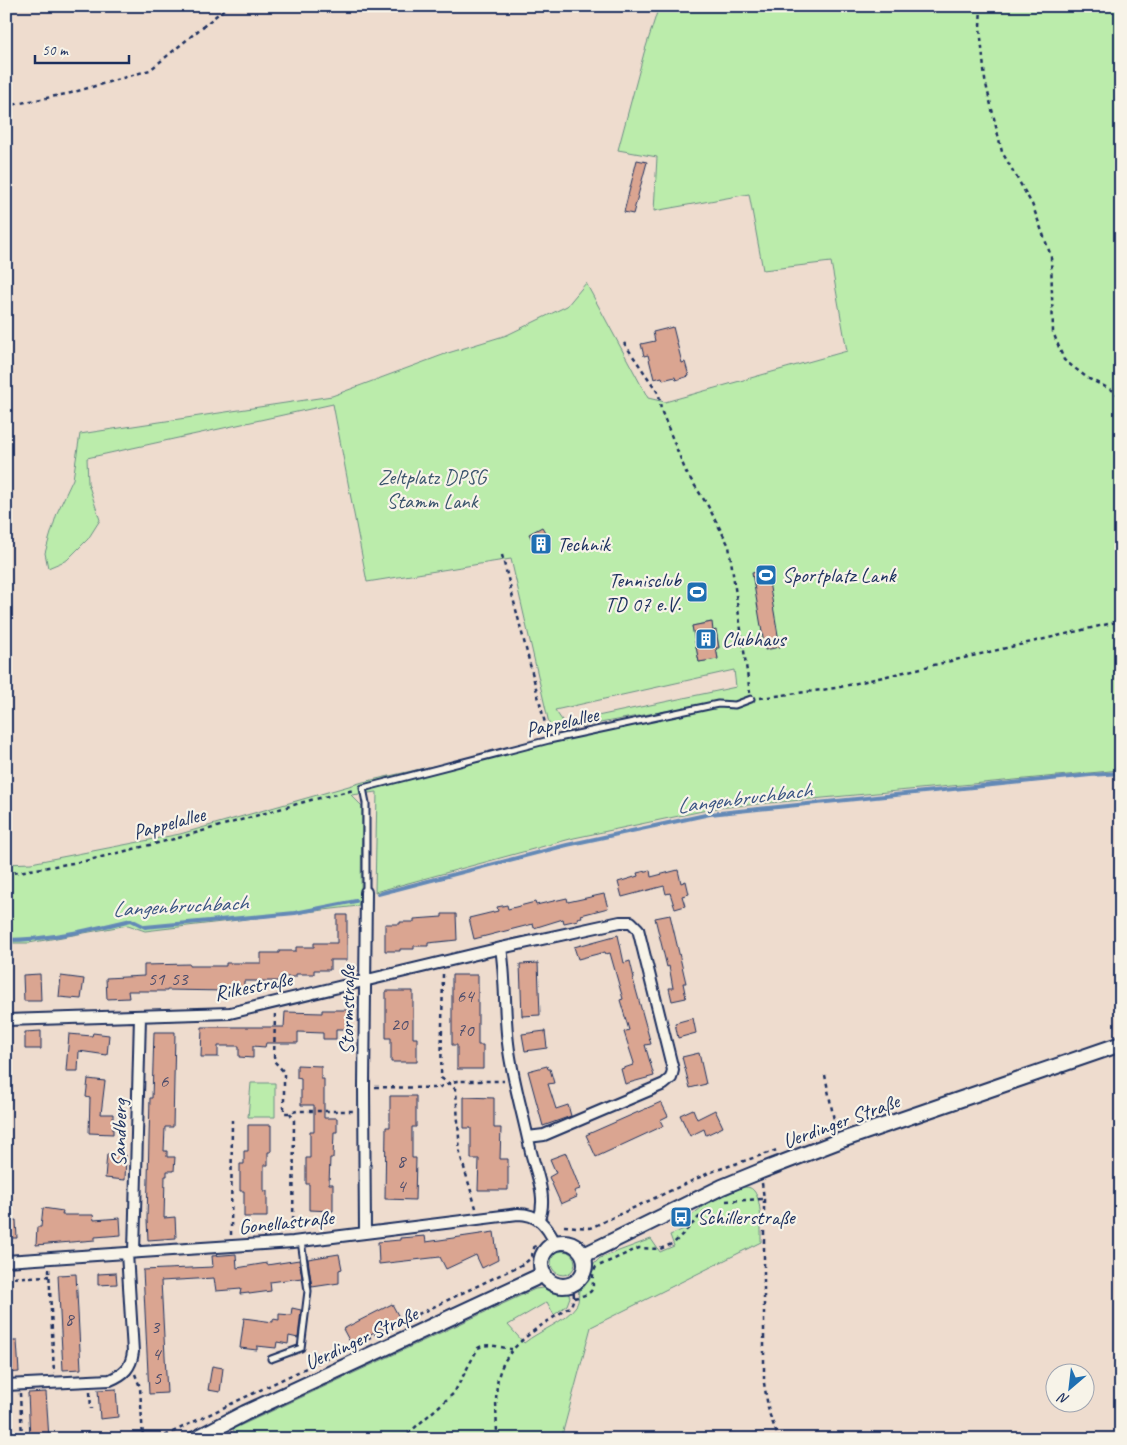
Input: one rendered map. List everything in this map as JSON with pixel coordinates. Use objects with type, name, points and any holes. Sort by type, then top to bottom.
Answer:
[{"type":"street","name":"Stormstraße","points":[[365,1233],[366,892]]},
{"type":"street","points":[[528,1137],[544,1135],[664,1084],[671,1078],[673,1070],[638,929],[635,924],[626,921],[620,922],[501,948],[504,965],[508,1045],[515,1082],[528,1137],[542,1194],[542,1210],[538,1219],[544,1224],[555,1243]]},
{"type":"street","name":"Rilkestraße","points":[[6,1020],[230,1013],[501,948]]},
{"type":"street","name":"Sandberg","points":[[131,1364],[133,1352],[131,1252],[140,1016]]},
{"type":"street","name":"Uerdinger Straße","points":[[584,1255],[715,1190],[839,1141],[1121,1044]]},
{"type":"street","name":"Gonellastraße","points":[[6,1261],[297,1241],[525,1214],[538,1219]]},
{"type":"street","points":[[563,1241],[572,1243],[584,1255],[586,1263],[584,1271],[580,1278],[573,1283],[565,1286],[557,1285],[549,1281],[544,1274],[541,1260],[544,1253],[555,1243],[563,1241]]},
{"type":"street","name":"Uerdinger Straße","points":[[195,1439],[245,1413],[544,1274]]},
{"type":"street","points":[[6,1385],[110,1380],[121,1375],[131,1364]]},
{"type":"lane","name":"Pappelallee","points":[[363,788],[549,740],[718,704],[735,704],[751,700]]},
{"type":"lane","name":"Stormstraße","points":[[363,788],[366,803],[366,892]]},
{"type":"lane","points":[[271,1359],[301,1348],[308,1291],[297,1241]]},
{"type":"path","points":[[6,106],[71,93],[150,70],[228,6]]},
{"type":"path","points":[[982,6],[980,27],[985,80],[1002,152],[1032,204],[1051,256],[1053,332],[1064,360],[1089,379],[1114,391],[1121,398]]},
{"type":"path","points":[[624,343],[659,394],[661,410],[686,472],[708,506],[730,546],[751,700],[836,688],[1121,621]]},
{"type":"path","points":[[502,555],[549,740]]},
{"type":"path","name":"Pappelallee","points":[[6,874],[85,861],[178,838],[311,800],[363,788]]},
{"type":"path","points":[[443,961],[441,1078],[456,1090],[460,1154],[475,1201],[478,1219]]},
{"type":"path","points":[[275,1002],[274,1061],[284,1072],[284,1113],[297,1111],[364,1111]]},
{"type":"path","points":[[825,1075],[835,1128]]},
{"type":"path","points":[[364,1087],[438,1088],[457,1081],[515,1082]]},
{"type":"path","points":[[290,1113],[294,1120],[297,1241]]},
{"type":"path","points":[[230,1247],[232,1120]]},
{"type":"path","points":[[720,1204],[728,1200],[764,1199],[764,1383],[769,1414],[779,1439]]},
{"type":"path","points":[[574,1298],[591,1292],[594,1286],[593,1272],[596,1267],[639,1248],[660,1249],[674,1243],[703,1212],[712,1208]]},
{"type":"path","points":[[564,1226],[590,1228]]},
{"type":"path","points":[[158,1439],[525,1263],[531,1258],[536,1242]]},
{"type":"path","points":[[48,1258],[54,1382]]},
{"type":"path","points":[[6,1278],[49,1276]]},
{"type":"path","points":[[497,1439],[497,1383],[502,1368],[512,1349],[524,1338],[571,1306],[574,1298],[573,1283]]},
{"type":"path","points":[[402,1439],[454,1393],[478,1348],[483,1345],[489,1345],[512,1349]]},
{"type":"path","points":[[131,1364],[140,1387],[143,1439]]},
{"type":"path","points":[[90,1381],[91,1409]]},
{"type":"path","points":[[19,1384],[22,1439]]},
{"type":"green space","name":"Zeltplatz DPSG Stamm Lank","points":[[659,6],[1121,6],[1121,770],[717,808],[574,838],[375,892],[377,792],[351,795],[362,806],[361,894],[358,906],[145,931],[128,925],[29,943],[6,943],[6,864],[31,863],[180,834],[363,782],[720,701],[551,732],[511,559],[367,582],[333,404],[87,458],[88,483],[100,520],[88,539],[67,560],[48,568],[45,553],[57,513],[73,479],[80,434],[332,396],[448,353],[507,335],[567,306],[586,283],[648,398],[665,402],[847,351],[831,262],[763,270],[749,194],[654,211],[657,157],[618,150],[644,53]],"holes":[[[711,622],[713,631],[716,631],[719,647],[716,648],[718,658],[699,662],[692,626]],[[734,670],[736,687],[564,723],[555,710]]]},
{"type":"green space","points":[[251,1083],[275,1083],[275,1117],[248,1117]]},
{"type":"green space","points":[[743,1187],[752,1189],[757,1195],[761,1242],[591,1327],[561,1439],[238,1439],[233,1429],[535,1289],[552,1287],[567,1291],[570,1297],[567,1305],[554,1315],[547,1302],[508,1325],[524,1343],[571,1312],[578,1301],[580,1284],[600,1258],[651,1239],[660,1252],[674,1246],[670,1235],[684,1229],[682,1223],[706,1204]]},
{"type":"green space","points":[[563,1251],[572,1254],[575,1263],[572,1272],[563,1275],[554,1272],[551,1263],[554,1254]]},
{"type":"building","points":[[637,160],[647,162],[633,214],[624,212]]},
{"type":"building","points":[[673,327],[682,363],[685,362],[689,376],[676,380],[675,377],[663,380],[662,377],[654,379],[648,355],[644,356],[641,344],[655,341],[653,332]]},
{"type":"building","points":[[542,527],[548,537],[536,547],[529,534]]},
{"type":"building","points":[[767,570],[780,647],[765,650],[752,573]]},
{"type":"building","name":"Clubhaus","points":[[712,622],[713,631],[716,630],[719,648],[716,648],[718,659],[699,662],[692,626]]},
{"type":"building","points":[[650,870],[651,877],[678,870],[681,883],[686,881],[689,894],[682,896],[685,906],[675,909],[670,893],[666,894],[664,886],[622,897],[618,882],[638,876],[637,873]]},
{"type":"building","points":[[604,894],[608,908],[581,915],[582,917],[577,918],[578,920],[564,923],[563,919],[534,928],[533,924],[474,939],[469,918],[498,911],[497,907],[507,905],[508,909],[535,902],[536,905],[567,898],[568,902]]},
{"type":"building","points":[[442,914],[456,914],[457,940],[428,943],[428,946],[414,946],[414,949],[385,951],[385,924],[414,922],[414,919],[442,917]]},
{"type":"building","points":[[337,915],[347,915],[347,960],[330,960],[330,970],[314,970],[314,974],[296,974],[296,977],[279,977],[279,981],[244,981],[244,987],[226,987],[226,991],[128,991],[129,998],[107,999],[106,978],[144,976],[144,965],[190,964],[190,966],[226,966],[226,963],[261,963],[261,953],[296,951],[296,947],[314,947],[314,943],[337,943]]},
{"type":"building","points":[[670,915],[686,983],[683,983],[686,998],[672,1001],[669,988],[673,988],[669,966],[667,967],[655,918]]},
{"type":"building","points":[[618,935],[624,963],[630,961],[633,979],[651,1044],[645,1045],[654,1076],[625,1084],[621,1069],[634,1063],[624,1032],[629,1030],[620,1000],[623,999],[610,953],[606,954],[605,952],[578,959],[574,947]]},
{"type":"building","points":[[538,963],[540,1015],[522,1016],[520,964]]},
{"type":"building","points":[[40,974],[41,1001],[24,1001],[23,975]]},
{"type":"building","points":[[452,975],[478,975],[478,1045],[483,1045],[483,1069],[457,1069],[457,1045],[452,1045]]},
{"type":"building","points":[[61,976],[84,979],[81,999],[59,997]]},
{"type":"building","points":[[386,991],[413,991],[413,1038],[417,1038],[417,1062],[391,1062],[391,1038],[386,1038]]},
{"type":"building","points":[[322,1010],[348,1010],[348,1029],[336,1029],[336,1039],[323,1039],[323,1033],[298,1032],[298,1043],[266,1043],[265,1047],[253,1046],[253,1058],[239,1057],[239,1046],[218,1046],[218,1057],[201,1057],[202,1027],[284,1027],[285,1012],[322,1013]]},
{"type":"building","points":[[693,1018],[696,1033],[678,1038],[675,1023]]},
{"type":"building","points":[[41,1031],[41,1049],[25,1049],[25,1032]]},
{"type":"building","points":[[545,1031],[547,1048],[525,1051],[522,1034]]},
{"type":"building","points":[[154,1032],[175,1032],[173,1127],[165,1127],[164,1151],[167,1151],[167,1157],[175,1157],[174,1171],[167,1171],[167,1176],[165,1176],[164,1218],[175,1217],[176,1238],[148,1240],[150,1098],[152,1098]]},
{"type":"building","points":[[93,1033],[109,1035],[107,1055],[79,1051],[78,1071],[66,1071],[69,1034],[92,1036]]},
{"type":"building","points":[[699,1053],[706,1084],[690,1088],[682,1057]]},
{"type":"building","points":[[297,1065],[321,1066],[321,1079],[324,1079],[324,1118],[337,1118],[337,1132],[334,1132],[333,1158],[330,1158],[329,1184],[333,1184],[333,1211],[309,1210],[306,1158],[310,1158],[310,1131],[314,1131],[314,1105],[301,1105],[301,1079],[297,1078]]},
{"type":"building","points":[[547,1066],[550,1069],[554,1083],[548,1084],[556,1109],[568,1105],[571,1116],[543,1126],[528,1071]]},
{"type":"building","points":[[88,1079],[105,1081],[101,1114],[113,1114],[113,1134],[89,1133],[90,1098],[86,1097]]},
{"type":"building","points":[[390,1096],[416,1096],[416,1127],[412,1127],[412,1158],[416,1158],[415,1200],[385,1199],[386,1127],[390,1127]]},
{"type":"building","points":[[464,1097],[494,1098],[494,1128],[501,1128],[500,1159],[508,1159],[508,1190],[478,1190],[479,1159],[471,1159],[471,1128],[464,1128]]},
{"type":"building","points":[[661,1102],[668,1116],[660,1120],[663,1126],[596,1157],[586,1135]]},
{"type":"building","points":[[693,1109],[697,1119],[715,1110],[723,1127],[706,1135],[704,1129],[690,1136],[680,1115]]},
{"type":"building","points":[[248,1125],[271,1125],[271,1152],[268,1152],[268,1165],[264,1165],[267,1217],[244,1217],[244,1191],[240,1191],[240,1164],[244,1164],[244,1151],[248,1151]]},
{"type":"building","points":[[566,1153],[580,1189],[574,1191],[577,1197],[561,1204],[549,1177],[556,1173],[550,1159]]},
{"type":"building","points":[[107,1154],[126,1155],[125,1180],[105,1178]]},
{"type":"building","points":[[43,1208],[63,1211],[62,1215],[93,1215],[94,1220],[120,1218],[121,1235],[95,1237],[95,1240],[36,1245],[37,1227],[41,1227]]},
{"type":"building","points":[[16,1220],[17,1238],[6,1238],[6,1221]]},
{"type":"building","points":[[494,1232],[498,1260],[482,1268],[476,1255],[446,1269],[440,1257],[379,1264],[378,1242],[425,1236],[426,1242]]},
{"type":"building","points":[[236,1254],[237,1268],[299,1260],[302,1278],[270,1282],[271,1291],[249,1294],[240,1294],[241,1289],[216,1291],[214,1278],[161,1281],[167,1393],[149,1394],[143,1270],[213,1267],[212,1256]]},
{"type":"building","points":[[339,1254],[342,1269],[339,1270],[339,1283],[312,1287],[308,1259]]},
{"type":"building","points":[[116,1273],[117,1284],[98,1285],[98,1274]]},
{"type":"building","points":[[76,1274],[81,1369],[63,1370],[58,1275]]},
{"type":"building","points":[[392,1304],[400,1319],[351,1344],[343,1329]]},
{"type":"building","points":[[292,1308],[301,1310],[298,1338],[289,1336],[288,1344],[277,1342],[276,1348],[257,1346],[257,1350],[240,1348],[244,1318],[273,1322],[273,1319],[279,1320],[279,1314],[291,1315]]},
{"type":"building","points":[[6,1341],[17,1341],[19,1372],[6,1373]]},
{"type":"building","points":[[212,1366],[223,1368],[220,1392],[208,1390]]},
{"type":"building","points":[[116,1389],[118,1417],[100,1419],[98,1390]]},
{"type":"building","points":[[46,1392],[49,1439],[30,1439],[28,1393]]},
{"type":"waterway","name":"Langenbruchbach","points":[[378,894],[567,845],[710,814],[1121,773]]},
{"type":"waterway","name":"Langenbruchbach","points":[[6,940],[22,940],[85,931],[131,920],[145,927],[295,913],[356,901]]},
{"type":"place","name":"Technik","points":[[541,544]]},
{"type":"place","name":"Sportplatz Lank","points":[[766,575]]},
{"type":"place","name":"Tennisclub TD 07 e.V.","points":[[697,592]]},
{"type":"place","name":"Clubhaus","points":[[706,639]]},
{"type":"place","name":"Schillerstraße","points":[[681,1217]]}]
